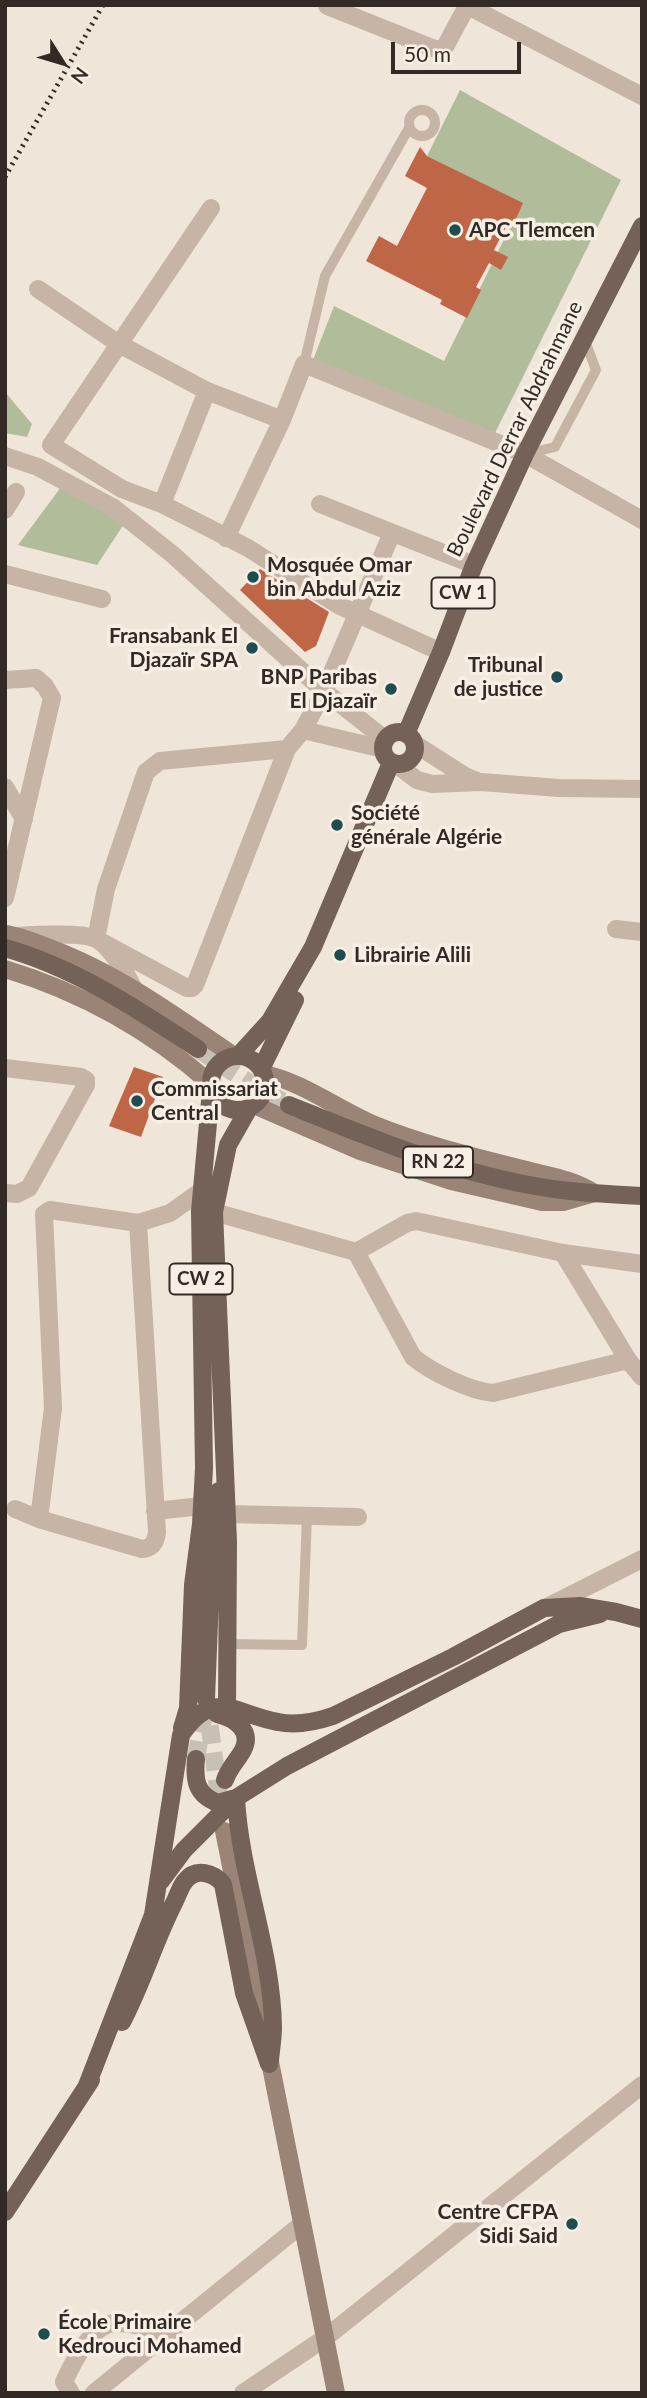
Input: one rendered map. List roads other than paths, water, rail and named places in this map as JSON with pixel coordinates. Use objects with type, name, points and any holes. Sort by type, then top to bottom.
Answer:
[{"type":"main road","name":"Boulevard Derrar Abdrahmane","points":[[411,739],[474,565],[526,454],[642,226]]},
{"type":"main road","points":[[263,1071],[304,978],[313,947],[389,754],[394,733],[411,739],[414,755],[407,763],[389,754]]},
{"type":"main road","points":[[9,939],[73,957],[133,987],[236,1055],[256,1062],[263,1071],[265,1080],[263,1094],[251,1106]]},
{"type":"main road","points":[[9,939],[44,961],[100,987],[198,1049]]},
{"type":"main road","points":[[211,1087],[215,1068],[220,1062],[236,1055],[270,1021],[313,947]]},
{"type":"main road","points":[[5,969],[52,985],[116,1016],[189,1065],[211,1087],[215,1099],[230,1109],[251,1106],[360,1151],[451,1181],[542,1202],[563,1202],[594,1193]]},
{"type":"main road","points":[[263,1071],[284,1079],[356,1117],[418,1141],[571,1181],[594,1193]]},
{"type":"main road","name":"CW 2","points":[[211,1087],[201,1191],[207,1217],[224,1467],[220,1519]]},
{"type":"main road","name":"RN 22","points":[[289,1104],[386,1145],[468,1170],[524,1184],[642,1196]]},
{"type":"main road","name":"CW 2","points":[[204,1468],[207,1217],[226,1152],[234,1132],[251,1106]]},
{"type":"main road","points":[[86,2088],[153,1915],[159,1884],[167,1815],[188,1709],[193,1586],[204,1468]]},
{"type":"main road","points":[[204,1468],[220,1519],[227,1644],[227,1706]]},
{"type":"main road","points":[[181,1735],[206,1705],[220,1519]]},
{"type":"main road","points":[[206,1705],[227,1706],[277,1722],[296,1724],[324,1719],[453,1657],[544,1608],[580,1606],[642,1619]]},
{"type":"main road","points":[[159,1884],[184,1850],[236,1798],[287,1766],[559,1624],[616,1612]]},
{"type":"main road","points":[[206,1705],[240,1724],[245,1736],[243,1750],[225,1780]]},
{"type":"main road","points":[[196,1759],[195,1783],[204,1796],[218,1803],[236,1798]]},
{"type":"main road","points":[[236,1798],[238,1827],[268,1979],[273,2028],[269,2064]]},
{"type":"main road","points":[[224,1831],[336,2393]]},
{"type":"main road","points":[[5,2212],[86,2088],[136,1995],[164,1922],[186,1880],[198,1873],[212,1875],[223,1884],[244,1993],[269,2064]]},
{"type":"street","points":[[326,6],[435,49],[442,49],[466,5],[642,96]]},
{"type":"street","points":[[211,208],[51,445],[122,489],[162,504],[248,548],[338,605],[441,652]]},
{"type":"street","points":[[37,289],[119,344],[207,391],[282,420]]},
{"type":"street","points":[[226,538],[282,420],[304,364],[526,454],[642,520]]},
{"type":"street","points":[[162,504],[207,391]]},
{"type":"street","points":[[5,456],[38,467],[114,508],[173,554],[324,691],[416,780],[559,788],[642,789]]},
{"type":"street","points":[[5,510],[16,492]]},
{"type":"street","points":[[320,504],[474,565]]},
{"type":"street","points":[[9,939],[65,935],[96,939],[187,988],[195,985],[287,749],[303,730],[324,691],[392,533]]},
{"type":"street","points":[[5,574],[102,600]]},
{"type":"street","points":[[5,680],[36,678],[52,698],[5,898]]},
{"type":"street","points":[[303,730],[389,754]]},
{"type":"street","points":[[411,739],[465,776],[481,782]]},
{"type":"street","points":[[96,939],[106,889],[146,772],[160,761],[287,749]]},
{"type":"street","points":[[5,787],[24,819]]},
{"type":"street","points":[[616,929],[642,933]]},
{"type":"street","points":[[96,939],[119,962],[133,987]]},
{"type":"street","points":[[5,1068],[81,1077],[86,1080],[86,1085],[29,1188],[17,1195],[5,1193]]},
{"type":"street","points":[[39,1519],[53,1408],[43,1217],[50,1210],[138,1223],[170,1213],[201,1191]]},
{"type":"street","points":[[207,1217],[244,1223],[356,1252],[407,1223],[416,1222],[563,1253],[642,1264]]},
{"type":"street","points":[[15,1509],[39,1519],[142,1549],[151,1546],[157,1537],[138,1223]]},
{"type":"street","points":[[356,1252],[413,1357],[424,1367],[482,1392],[493,1393],[628,1360]]},
{"type":"street","points":[[563,1253],[628,1360],[642,1377]]},
{"type":"street","points":[[155,1511],[202,1506]]},
{"type":"street","points":[[220,1519],[358,1517]]},
{"type":"street","points":[[544,1608],[642,1559]]},
{"type":"street","points":[[243,2393],[325,2338],[642,2085]]},
{"type":"street","points":[[94,2393],[302,2224]]},
{"type":"street","points":[[71,2393],[64,2382],[75,2356],[101,2328],[113,2322],[170,2332]]},
{"type":"lane","points":[[304,364],[325,276],[409,128]]},
{"type":"lane","points":[[526,454],[555,447],[596,370],[584,337]]},
{"type":"lane","points":[[227,1644],[302,1645],[307,1516]]},
{"type":"tunnel","points":[[198,1049],[289,1105]]},
{"type":"tunnel","points":[[206,1699],[222,1817]]},
{"type":"tunnel","points":[[196,1759],[206,1702]]},
{"type":"railway","points":[[5,177],[103,5]]},
{"type":"place","name":"APC Tlemcen","points":[[455,230]]},
{"type":"place","name":"Mosquée Omar bin Abdul Aziz","points":[[253,577]]},
{"type":"place","name":"Fransabank El Djazaïr SPA","points":[[252,648]]},
{"type":"place","name":"Tribunal de justice","points":[[557,677]]},
{"type":"place","name":"BNP Paribas El Djazaïr","points":[[391,689]]},
{"type":"place","name":"Société générale Algérie","points":[[337,825]]},
{"type":"place","name":"Librairie Alili","points":[[340,955]]},
{"type":"place","name":"Commissariat Central","points":[[137,1101]]},
{"type":"place","name":"Centre CFPA Sidi Said","points":[[572,2224]]},
{"type":"place","name":"École Primaire Kedrouci Mohamed","points":[[44,2334]]}]
